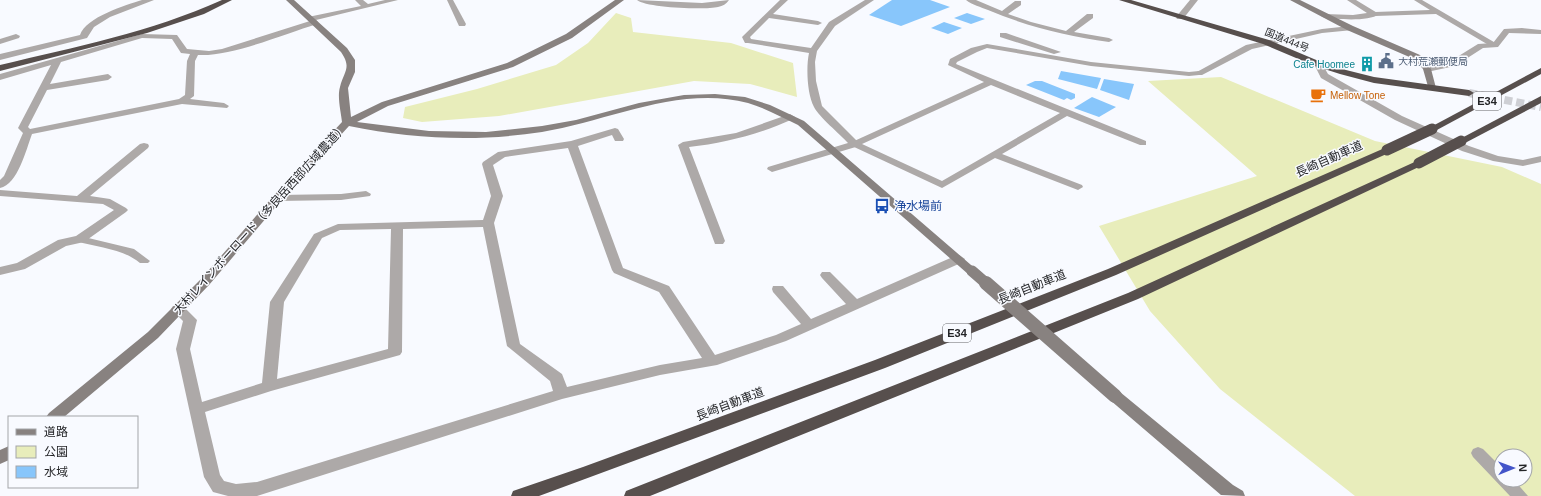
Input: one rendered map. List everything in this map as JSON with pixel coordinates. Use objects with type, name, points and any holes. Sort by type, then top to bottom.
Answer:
[{"type":"highway","points":[[0,65],[163,22],[216,0]]},
{"type":"highway","points":[[0,68],[167,25],[210,9],[228,0]]},
{"type":"highway","name":"国道444号","points":[[1123,0],[1266,42],[1318,64],[1374,80],[1469,93]]},
{"type":"highway","name":"長崎自動車道","points":[[519,496],[589,472],[880,364],[1112,272],[1432,129],[1541,71]]},
{"type":"highway","name":"E34","points":[[632,496],[1134,296],[1419,163],[1541,98]]},
{"type":"street","points":[[0,58],[84,36],[85,32],[99,20],[126,8],[150,0]]},
{"type":"street","points":[[290,0],[344,50],[351,60],[351,72],[344,88],[347,123],[378,130],[436,135],[514,132],[570,124],[670,99],[708,96],[744,100],[773,109],[790,117],[801,123],[835,152],[1115,396],[1227,490],[1237,496]]},
{"type":"street","points":[[359,0],[366,7]]},
{"type":"street","points":[[0,77],[142,36],[174,37],[184,51],[195,53],[223,51],[312,21],[394,0]]},
{"type":"street","name":"大村レインボーロード（多良岳西部広域農道）","points":[[55,416],[153,335],[205,282],[278,198],[347,123],[385,104],[510,65],[569,36],[620,0]]},
{"type":"street","points":[[641,0],[698,6],[715,6],[721,4],[725,0]]},
{"type":"street","points":[[784,0],[746,37],[748,41],[813,51]]},
{"type":"street","points":[[772,169],[835,152],[855,144],[818,107],[812,81],[811,62],[813,51],[832,24],[870,0]]},
{"type":"street","points":[[970,0],[1025,24],[1067,34],[1109,40]]},
{"type":"street","points":[[1180,17],[1194,0]]},
{"type":"street","points":[[1294,0],[1350,28],[1417,57],[1427,69],[1432,88]]},
{"type":"street","points":[[1352,0],[1375,14]]},
{"type":"street","points":[[1003,14],[1018,3]]},
{"type":"street","points":[[1325,16],[1353,17],[1375,14]]},
{"type":"street","points":[[768,16],[818,23]]},
{"type":"street","points":[[1067,34],[1090,16]]},
{"type":"street","points":[[1199,73],[1249,47],[1266,42],[1322,31],[1350,28]]},
{"type":"street","points":[[1427,69],[1452,64],[1481,46],[1495,44],[1507,31],[1522,30],[1541,32]]},
{"type":"street","points":[[0,42],[16,36]]},
{"type":"street","points":[[182,101],[189,96],[191,62],[195,53]]},
{"type":"street","points":[[28,132],[23,128],[57,61]]},
{"type":"street","points":[[1318,64],[1324,76],[1406,123],[1475,152],[1495,158],[1514,162],[1535,163],[1541,160]]},
{"type":"street","points":[[43,88],[108,77]]},
{"type":"street","points":[[28,132],[182,101],[224,106]]},
{"type":"street","points":[[719,241],[683,145],[726,140],[771,127],[790,117]]},
{"type":"street","points":[[561,394],[557,378],[514,346],[488,223],[497,196],[487,164],[502,154],[572,144],[615,131],[619,139]]},
{"type":"street","points":[[2,182],[9,178],[28,132]]},
{"type":"street","points":[[572,144],[618,270],[664,289],[712,361]]},
{"type":"street","points":[[81,198],[144,146]]},
{"type":"street","points":[[0,193],[106,201],[122,210],[80,239],[62,243],[21,266],[0,271]]},
{"type":"street","points":[[278,198],[341,197],[366,194]]},
{"type":"street","points":[[270,386],[277,302],[318,236],[338,227],[488,223]]},
{"type":"street","points":[[198,409],[270,386],[395,352],[398,225]]},
{"type":"street","points":[[178,309],[190,320],[183,349],[198,409],[212,477],[219,487],[234,493],[257,490],[561,394],[660,370],[712,361],[781,338],[959,259]]},
{"type":"street","points":[[826,276],[855,305]]},
{"type":"street","points":[[778,289],[809,325]]},
{"type":"lane","points":[[450,0],[462,24]]},
{"type":"lane","points":[[1417,0],[1495,44]]},
{"type":"lane","points":[[1375,14],[1437,12]]},
{"type":"lane","points":[[1003,35],[1091,64]]},
{"type":"lane","points":[[1143,143],[952,65],[953,61],[974,50],[987,46],[1091,64],[1189,74],[1199,73]]},
{"type":"lane","points":[[855,144],[992,82]]},
{"type":"lane","points":[[855,144],[942,185],[1067,112]]},
{"type":"lane","points":[[994,154],[1078,187]]},
{"type":"lane","points":[[80,239],[93,244],[123,248],[136,252],[144,261]]},
{"type":"lane","points":[[1478,454],[1493,469]]},
{"type":"lane","points":[[1512,488],[1520,496]]},
{"type":"green space","points":[[616,13],[631,18],[633,32],[731,43],[793,63],[797,97],[750,84],[694,81],[499,116],[422,122],[403,118],[405,107],[477,89],[556,65],[588,43]]},
{"type":"green space","points":[[1221,77],[1375,141],[1502,167],[1541,184],[1541,496],[1355,496],[1220,389],[1150,311],[1099,226],[1257,176],[1148,81]]},
{"type":"water","points":[[892,0],[930,0],[950,7],[901,26],[869,15]]},
{"type":"water","points":[[967,13],[985,19],[971,24],[954,18]]},
{"type":"water","points":[[944,22],[962,28],[948,34],[931,28]]},
{"type":"water","points":[[1061,71],[1101,78],[1097,89],[1058,79]]},
{"type":"water","points":[[1104,79],[1134,84],[1129,100],[1100,90]]},
{"type":"water","points":[[1035,81],[1042,81],[1075,94],[1075,98],[1071,100],[1067,98],[1064,100],[1026,85]]},
{"type":"water","points":[[1092,97],[1116,107],[1099,117],[1074,108]]},
{"type":"tunnel","points":[[1469,93],[1541,107]]},
{"type":"place","name":"大村荒瀬郵便局","points":[[1386,61]]},
{"type":"place","name":"Cafe Hoomee","points":[[1367,64]]},
{"type":"place","name":"Mellow Tone","points":[[1318,95]]},
{"type":"place","name":"浄水場前","points":[[882,206]]}]
